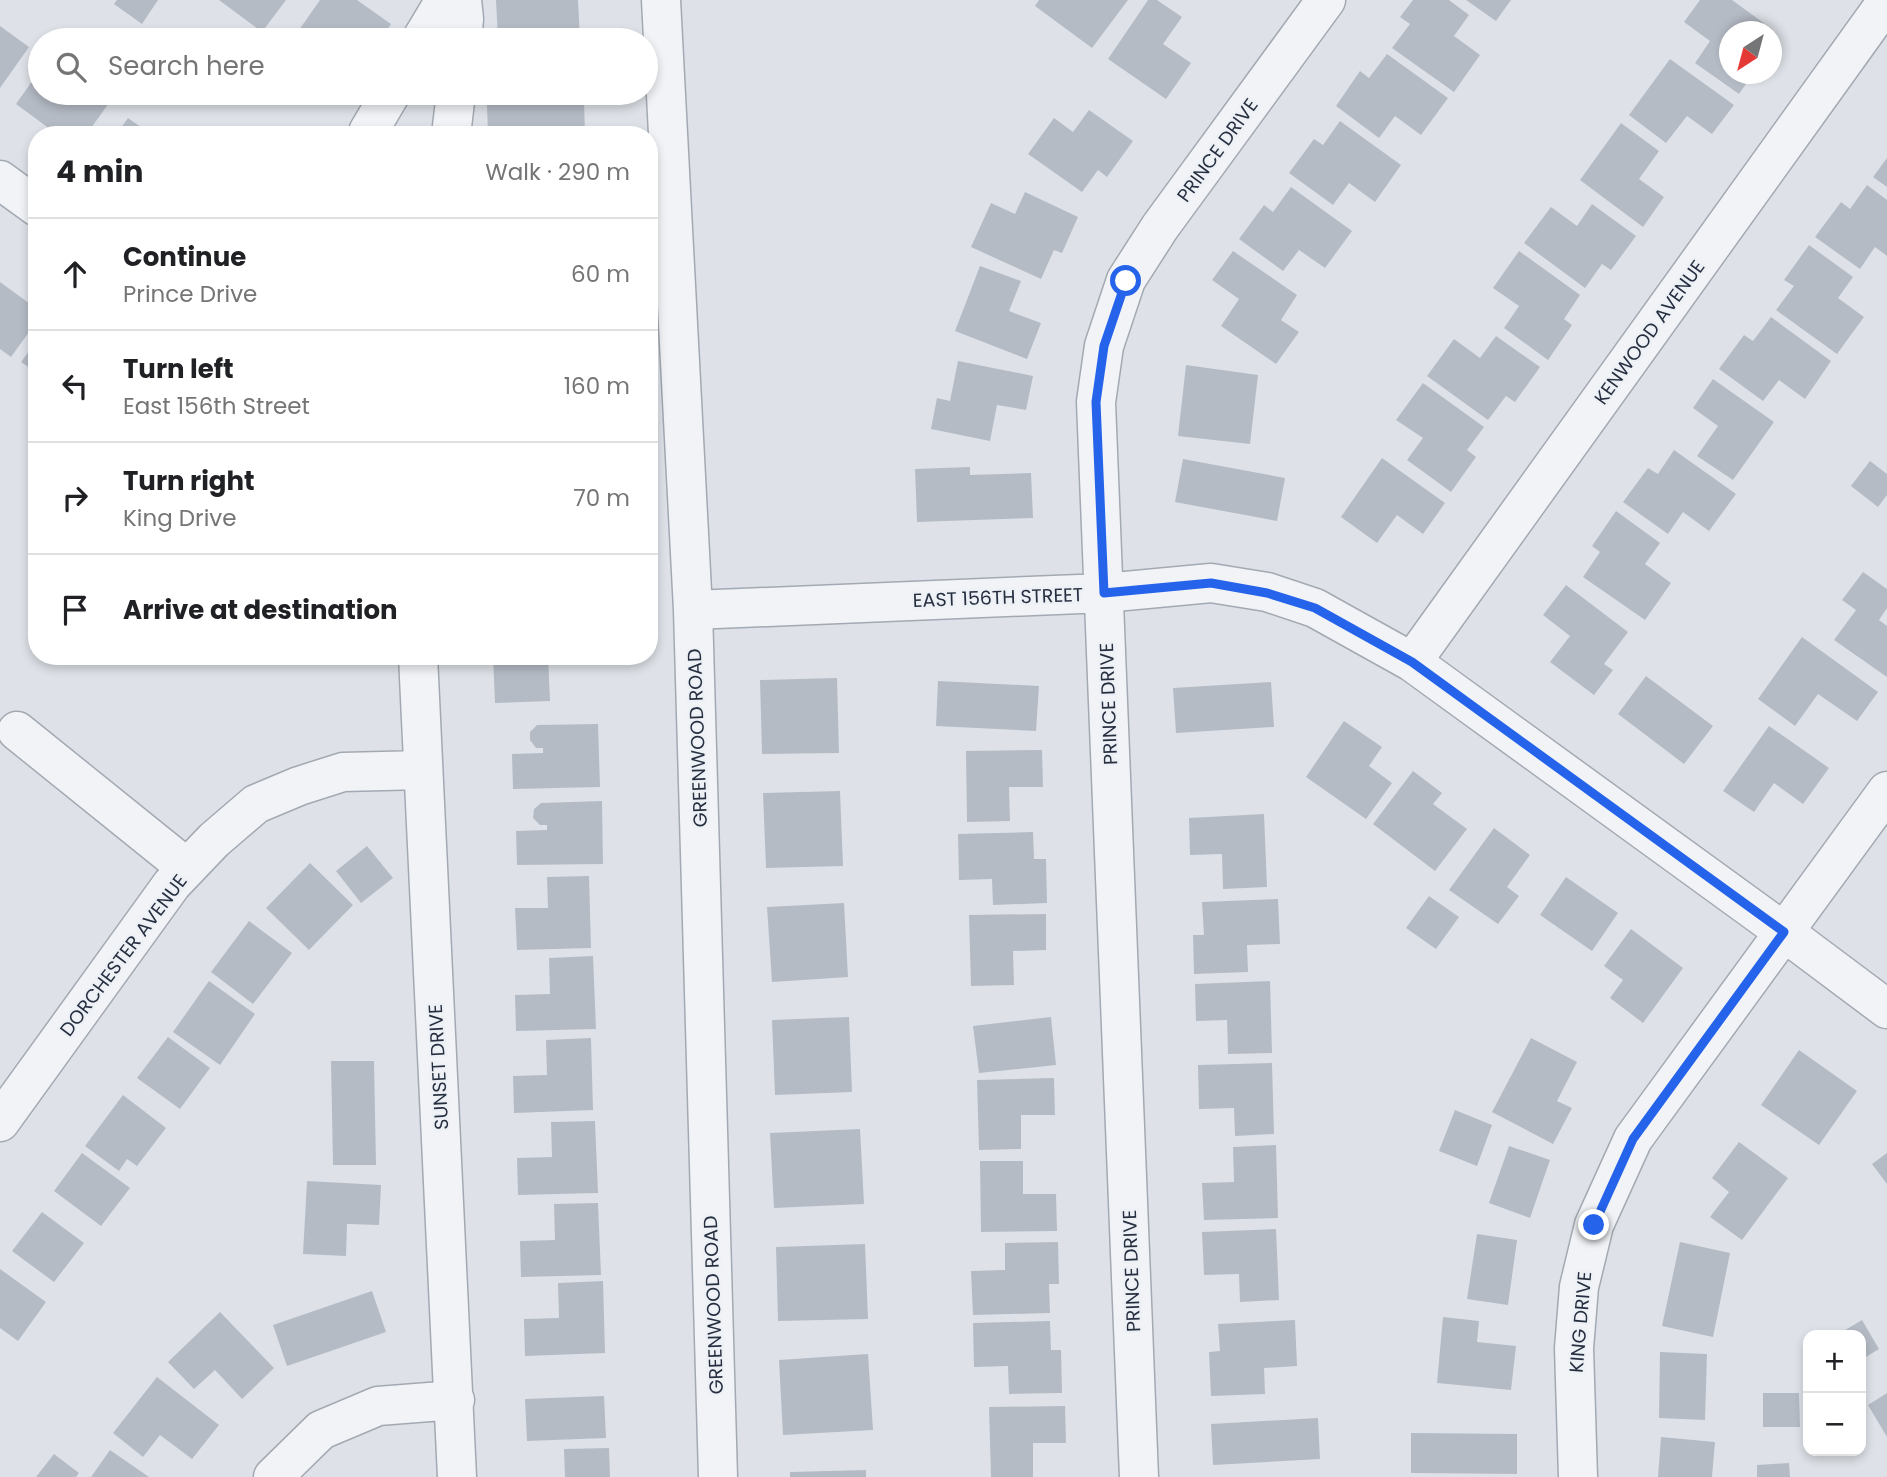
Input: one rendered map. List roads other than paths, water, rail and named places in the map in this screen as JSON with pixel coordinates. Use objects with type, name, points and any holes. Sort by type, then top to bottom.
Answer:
[{"type":"street","points":[[428,28],[445,0]]},
{"type":"street","points":[[462,0],[463,28]]},
{"type":"street","name":"GREENWOOD ROAD","points":[[661,0],[693,610],[718,1477]]},
{"type":"street","name":"KENWOOD AVENUE","points":[[1412,662],[1887,2]]},
{"type":"street","name":"PRINCE DRIVE","points":[[1139,1477],[1096,402],[1104,346],[1126,281],[1160,227],[1313,5]]},
{"type":"street","points":[[372,126],[384,105]]},
{"type":"street","points":[[452,126],[455,105]]},
{"type":"street","points":[[0,180],[28,200]]},
{"type":"street","name":"EAST 156TH STREET","points":[[693,610],[1104,593],[1211,583],[1267,593],[1315,608],[1412,662],[1887,1009]]},
{"type":"street","name":"SUNSET DRIVE","points":[[418,665],[457,1477]]},
{"type":"street","points":[[17,731],[187,868]]},
{"type":"street","name":"DORCHESTER AVENUE","points":[[0,1122],[172,884],[214,840],[256,804],[343,772],[423,770]]},
{"type":"street","name":"KING DRIVE","points":[[1578,1477],[1574,1348],[1579,1287],[1594,1225],[1633,1139],[1887,791]]},
{"type":"street","points":[[273,1477],[321,1430],[378,1406],[455,1400]]}]
